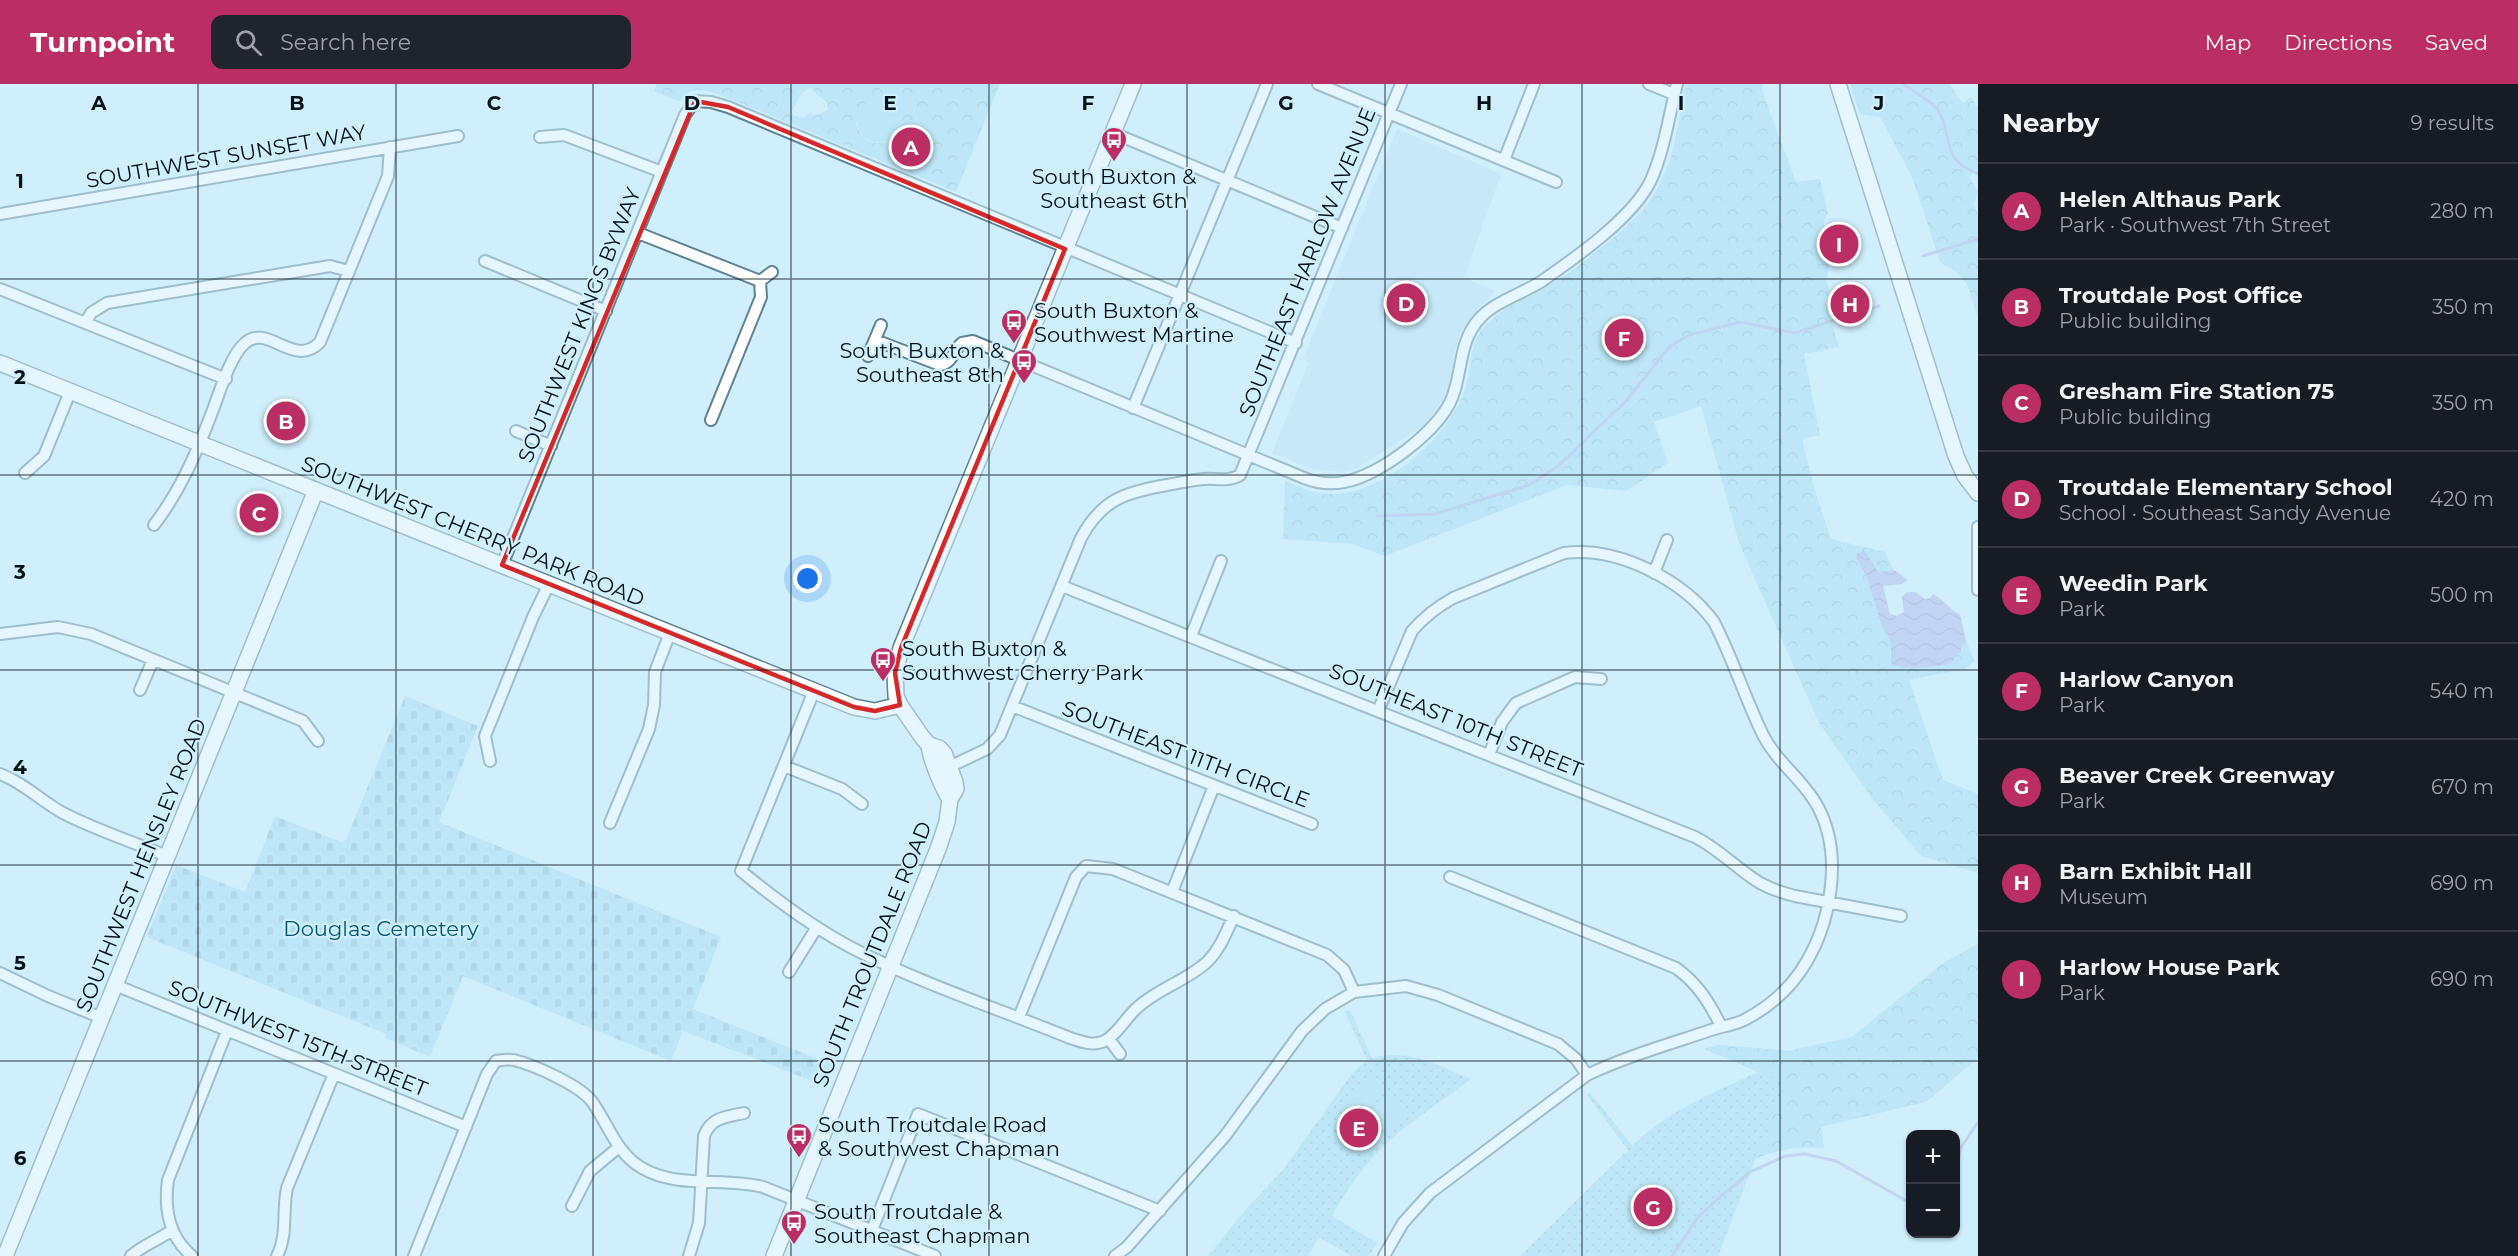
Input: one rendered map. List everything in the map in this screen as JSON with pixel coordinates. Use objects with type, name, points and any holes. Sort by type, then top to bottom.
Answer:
[{"type":"street","points":[[1062,586],[1000,735],[994,744],[975,756],[951,766],[939,748],[929,745],[910,724],[896,696],[895,673],[901,648],[1133,84]]},
{"type":"street","points":[[1133,408],[1267,84]]},
{"type":"street","points":[[1318,84],[1556,182]]},
{"type":"street","name":"SOUTHEAST HARLOW AVENUE","points":[[1062,586],[1089,524],[1109,503],[1136,490],[1200,479],[1235,478],[1242,472],[1401,84]]},
{"type":"street","points":[[1504,160],[1534,84]]},
{"type":"street","points":[[875,340],[940,365],[945,364],[951,358],[958,346],[967,341],[973,341],[1304,478],[1334,483],[1363,476],[1422,438],[1438,423],[1452,400],[1464,345],[1481,317],[1492,308],[1557,270],[1620,220],[1640,199],[1651,180],[1658,160],[1675,89],[1649,84]]},
{"type":"street","points":[[1838,84],[1956,456],[1965,476],[1978,493]]},
{"type":"street","name":"SOUTHWEST KINGS BYWAY","points":[[502,565],[662,172],[690,105],[694,101],[711,102],[728,107],[1065,249]]},
{"type":"street","points":[[1113,134],[1342,228]]},
{"type":"street","points":[[540,137],[564,135],[662,172]]},
{"type":"street","name":"SOUTHWEST SUNSET WAY","points":[[0,214],[458,136]]},
{"type":"street","points":[[154,525],[167,508],[189,470],[239,350],[252,338],[267,339],[302,352],[316,346],[323,336],[388,176],[390,147]]},
{"type":"street","points":[[638,233],[760,281]]},
{"type":"street","points":[[1065,249],[1296,343]]},
{"type":"street","points":[[485,261],[606,311]]},
{"type":"street","points":[[86,322],[91,313],[107,303],[330,266],[349,271]]},
{"type":"street","points":[[760,281],[772,272]]},
{"type":"street","points":[[711,420],[761,297],[760,281]]},
{"type":"street","points":[[0,289],[225,379]]},
{"type":"street","points":[[868,356],[881,325]]},
{"type":"street","name":"SOUTHWEST CHERRY PARK ROAD","points":[[0,363],[814,691],[865,710],[883,710],[900,705]]},
{"type":"street","points":[[25,473],[44,456],[70,392]]},
{"type":"street","points":[[516,431],[551,446]]},
{"type":"street","name":"SOUTHWEST HENSLEY ROAD","points":[[5,1256],[316,490]]},
{"type":"street","points":[[1978,526],[1978,590]]},
{"type":"street","points":[[1654,573],[1667,540]]},
{"type":"street","points":[[1378,711],[1412,631],[1432,611],[1453,598],[1564,553],[1579,551],[1597,553],[1654,573],[1689,595],[1714,622],[1770,748],[1818,806],[1831,847],[1832,871],[1827,903],[1812,952],[1800,972],[1780,996],[1743,1021],[1721,1026],[1587,1075],[1430,1193],[1403,1224],[1384,1256]]},
{"type":"street","points":[[1191,636],[1221,561]]},
{"type":"street","points":[[490,761],[485,736],[533,616],[549,584]]},
{"type":"street","name":"SOUTHEAST 10TH STREET","points":[[1062,586],[1695,837],[1716,849],[1761,883],[1795,896],[1901,916]]},
{"type":"street","points":[[0,634],[47,627],[70,628],[303,721],[318,741]]},
{"type":"street","points":[[610,824],[649,729],[654,705],[655,672],[670,633]]},
{"type":"street","points":[[140,690],[153,660]]},
{"type":"street","points":[[1489,754],[1502,722],[1516,703],[1575,677],[1600,680]]},
{"type":"street","points":[[814,691],[741,871],[851,948],[1086,1044],[1098,1044],[1108,1039],[1149,997],[1208,961],[1223,940],[1234,916]]},
{"type":"street","name":"SOUTHEAST 11TH CIRCLE","points":[[1012,706],[1312,824]]},
{"type":"street","points":[[929,745],[930,756],[939,772],[943,789],[950,799]]},
{"type":"street","points":[[784,766],[842,789],[862,804]]},
{"type":"street","name":"SOUTH TROUTDALE ROAD","points":[[774,1256],[945,831],[950,799],[956,789],[951,766]]},
{"type":"street","points":[[0,774],[18,781],[65,814],[167,856]]},
{"type":"street","points":[[1172,892],[1215,786]]},
{"type":"street","points":[[1018,1017],[1083,863],[1113,869],[1234,916],[1335,960],[1344,970],[1354,992]]},
{"type":"street","points":[[1450,877],[1676,968],[1690,979],[1708,999],[1721,1026]]},
{"type":"street","points":[[789,972],[818,927]]},
{"type":"street","points":[[0,973],[102,1018]]},
{"type":"street","name":"SOUTHWEST 15TH STREET","points":[[115,985],[466,1127]]},
{"type":"street","points":[[1115,1256],[1127,1247],[1160,1211],[1225,1136],[1302,1031],[1325,1009],[1354,992],[1407,986],[1438,995],[1558,1044],[1572,1055],[1587,1075]]},
{"type":"street","points":[[192,1256],[172,1230],[166,1204],[168,1180],[227,1031]]},
{"type":"street","points":[[1108,1039],[1120,1054]]},
{"type":"street","points":[[414,1256],[487,1074],[496,1061],[513,1060],[582,1091],[592,1101],[619,1147],[635,1164],[652,1173],[663,1177],[752,1184],[935,1256]]},
{"type":"street","points":[[277,1256],[283,1236],[284,1200],[287,1188],[334,1074]]},
{"type":"street","points":[[688,1256],[699,1223],[704,1136],[708,1125],[715,1120],[744,1113]]},
{"type":"street","points":[[872,1230],[918,1114],[1160,1211]]},
{"type":"street","points":[[572,1206],[590,1171],[619,1147]]},
{"type":"street","points":[[131,1256],[140,1248],[159,1240],[172,1230]]},
{"type":"highlighted area","points":[[695,101],[728,107],[1065,249],[901,648],[895,673],[900,705],[875,711],[854,707],[502,565]]},
{"type":"shaded area","points":[[1397,129],[1501,174],[1464,278],[1495,291],[1461,332],[1455,350],[1449,385],[1439,406],[1423,426],[1357,468],[1343,472],[1312,469],[1272,453],[1309,362],[1303,359]]},
{"type":"green space","points":[[657,84],[1000,84],[956,192],[718,94],[702,90],[692,91],[680,102],[654,91]],"holes":[[[810,88],[827,103],[828,110],[814,116],[811,112],[803,118],[793,115],[792,111],[802,93]],[[882,99],[892,104],[901,124],[895,136],[884,143],[878,143],[867,140],[861,135],[856,124],[861,108]]]},
{"type":"green space","points":[[1685,84],[1763,84],[1762,91],[1796,182],[1820,179],[1828,213],[1824,221],[1824,256],[1831,257],[1826,281],[1830,292],[1825,300],[1839,347],[1804,354],[1820,435],[1802,439],[1816,494],[1831,539],[1885,552],[1894,570],[1878,572],[1865,552],[1856,558],[1866,576],[1882,626],[1892,642],[1890,656],[1906,665],[1917,667],[1940,659],[1966,641],[1975,661],[1964,669],[1909,680],[1943,780],[1978,794],[1978,873],[1921,856],[1871,797],[1819,723],[1739,543],[1701,406],[1654,422],[1668,463],[1626,491],[1567,485],[1385,556],[1352,544],[1283,539],[1285,481],[1323,494],[1350,492],[1391,475],[1410,461],[1428,446],[1455,410],[1464,392],[1474,346],[1482,329],[1516,302],[1573,270],[1640,213],[1654,194],[1669,162]]},
{"type":"green space","points":[[1850,84],[1949,84],[1963,103],[1971,97],[1978,108],[1978,174],[1973,172],[1970,178],[1978,192],[1974,204],[1978,215],[1978,318],[1967,284],[1958,273],[1940,262],[1912,177],[1880,117],[1860,114]]},
{"type":"green space","points":[[879,99],[888,100],[895,105],[900,112],[900,130],[895,137],[888,142],[879,143],[870,142],[863,137],[858,130],[857,121],[858,112],[863,105],[870,100]]},
{"type":"green space","name":"Douglas Cemetery","points":[[405,696],[478,726],[439,822],[721,937],[693,1009],[833,1065],[825,1086],[683,1031],[671,1061],[463,976],[430,1057],[385,1038],[386,1034],[147,937],[176,865],[245,892],[275,816],[341,842],[346,840]]},
{"type":"green space","points":[[1978,944],[1978,961],[1785,1082],[1718,1256],[1520,1256],[1628,1150],[1587,1095],[1590,1092],[1632,1146],[1675,1113],[1758,1072],[1704,1049],[1719,1045],[1788,1051],[1852,1037],[1942,964]]},
{"type":"green space","points":[[1978,944],[1978,1058],[1926,1102],[1821,1127],[1824,1148],[1789,1149],[1755,1159],[1785,1082],[1704,1049],[1719,1045],[1788,1051],[1852,1037],[1942,964]]},
{"type":"green space","points":[[1350,1010],[1372,1058],[1386,1055],[1411,1057],[1471,1079],[1405,1128],[1380,1150],[1364,1168],[1332,1216],[1377,1243],[1369,1256],[1351,1256],[1319,1237],[1308,1256],[1208,1256],[1241,1215],[1283,1170],[1353,1072],[1367,1060],[1345,1012]]},
{"type":"green space","points":[[1372,1080],[1385,1092],[1358,1119],[1346,1106]]},
{"type":"green space","points":[[1387,1094],[1404,1111],[1389,1126],[1372,1109]]},
{"type":"water","points":[[1865,551],[1878,572],[1894,570],[1908,580],[1901,584],[1883,586],[1890,614],[1897,616],[1904,612],[1902,597],[1907,592],[1915,592],[1925,599],[1930,598],[1933,594],[1960,614],[1966,641],[1961,647],[1961,653],[1957,654],[1951,664],[1904,668],[1891,663],[1891,642],[1882,626],[1866,576],[1856,558],[1857,553]]},
{"type":"waterway","points":[[1904,84],[1938,110],[1952,153],[1965,167],[1978,174]]},
{"type":"waterway","points":[[1923,256],[1978,239]]},
{"type":"waterway","points":[[1377,516],[1435,514],[1529,485],[1558,466],[1626,401],[1670,346],[1689,335],[1740,322],[1794,333],[1879,306]]},
{"type":"waterway","points":[[1960,1149],[1978,1122]]},
{"type":"waterway","points":[[1672,1256],[1698,1217],[1719,1198],[1750,1172],[1785,1156],[1805,1154],[1836,1161],[1906,1201]]},
{"type":"place","name":"Helen Althaus Park","points":[[911,147]]},
{"type":"place","name":"South Buxton & Southeast 6th","points":[[1114,163]]},
{"type":"place","name":"Harlow House Park","points":[[1839,244]]},
{"type":"place","name":"Troutdale Elementary School","points":[[1406,303]]},
{"type":"place","name":"Barn Exhibit Hall","points":[[1850,304]]},
{"type":"place","name":"Harlow Canyon","points":[[1624,338]]},
{"type":"place","name":"South Buxton & Southwest Martine","points":[[1014,345]]},
{"type":"place","name":"South Buxton & Southeast 8th","points":[[1024,385]]},
{"type":"place","name":"Troutdale Post Office","points":[[286,421]]},
{"type":"place","name":"Gresham Fire Station 75","points":[[259,513]]},
{"type":"place","name":"South Buxton & Southwest Cherry Park","points":[[883,683]]},
{"type":"place","name":"Weedin Park","points":[[1359,1128]]},
{"type":"place","name":"South Troutdale Road & Southwest Chapman","points":[[799,1159]]},
{"type":"place","name":"Beaver Creek Greenway","points":[[1653,1207]]},
{"type":"place","name":"South Troutdale & Southeast Chapman","points":[[794,1246]]}]
